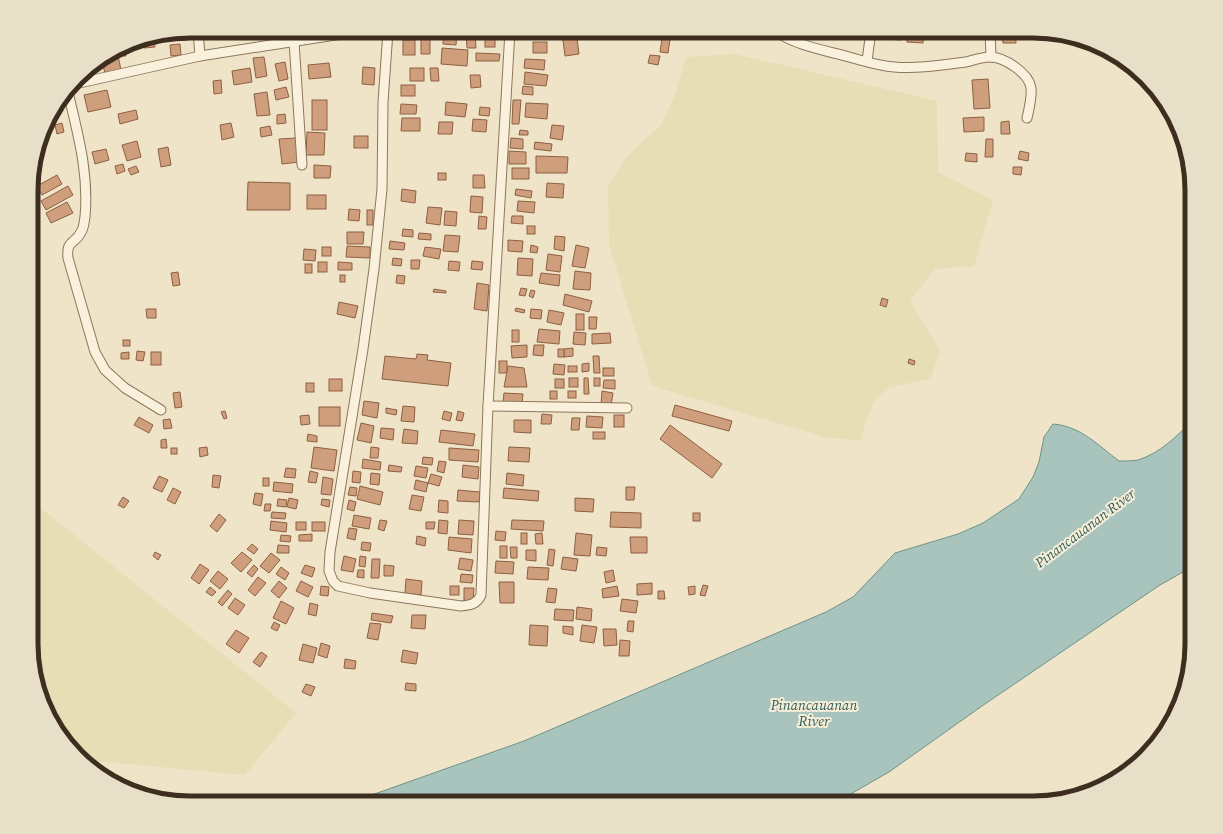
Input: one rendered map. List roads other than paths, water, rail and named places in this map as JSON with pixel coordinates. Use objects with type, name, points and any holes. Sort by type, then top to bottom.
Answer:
[{"type":"street","points":[[199,38],[200,56]]},
{"type":"street","points":[[82,83],[200,56],[319,38]]},
{"type":"street","points":[[388,38],[383,102],[382,189],[374,269],[330,552],[329,571],[333,581],[338,586],[370,594],[461,606],[472,605],[479,601],[481,595],[488,406],[510,38]]},
{"type":"street","points":[[785,38],[811,47],[893,67],[922,67],[991,57],[1012,64],[1026,77],[1031,87],[1026,118]]},
{"type":"street","points":[[867,61],[870,38]]},
{"type":"street","points":[[990,38],[991,57]]},
{"type":"street","points":[[294,42],[302,165]]},
{"type":"street","points":[[69,97],[84,161],[86,192],[84,223],[81,234],[68,246],[67,250],[95,352],[105,370],[125,388],[161,410]]},
{"type":"street","points":[[488,406],[627,408]]},
{"type":"water","name":"Pinancauanan River","points":[[1053,424],[1072,428],[1080,432],[1119,461],[1138,460],[1146,457],[1161,449],[1185,428],[1185,571],[1160,585],[982,706],[889,772],[847,796],[369,796],[524,741],[826,612],[853,597],[895,553],[958,534],[983,523],[1019,499],[1033,477],[1039,462],[1044,437]]}]
